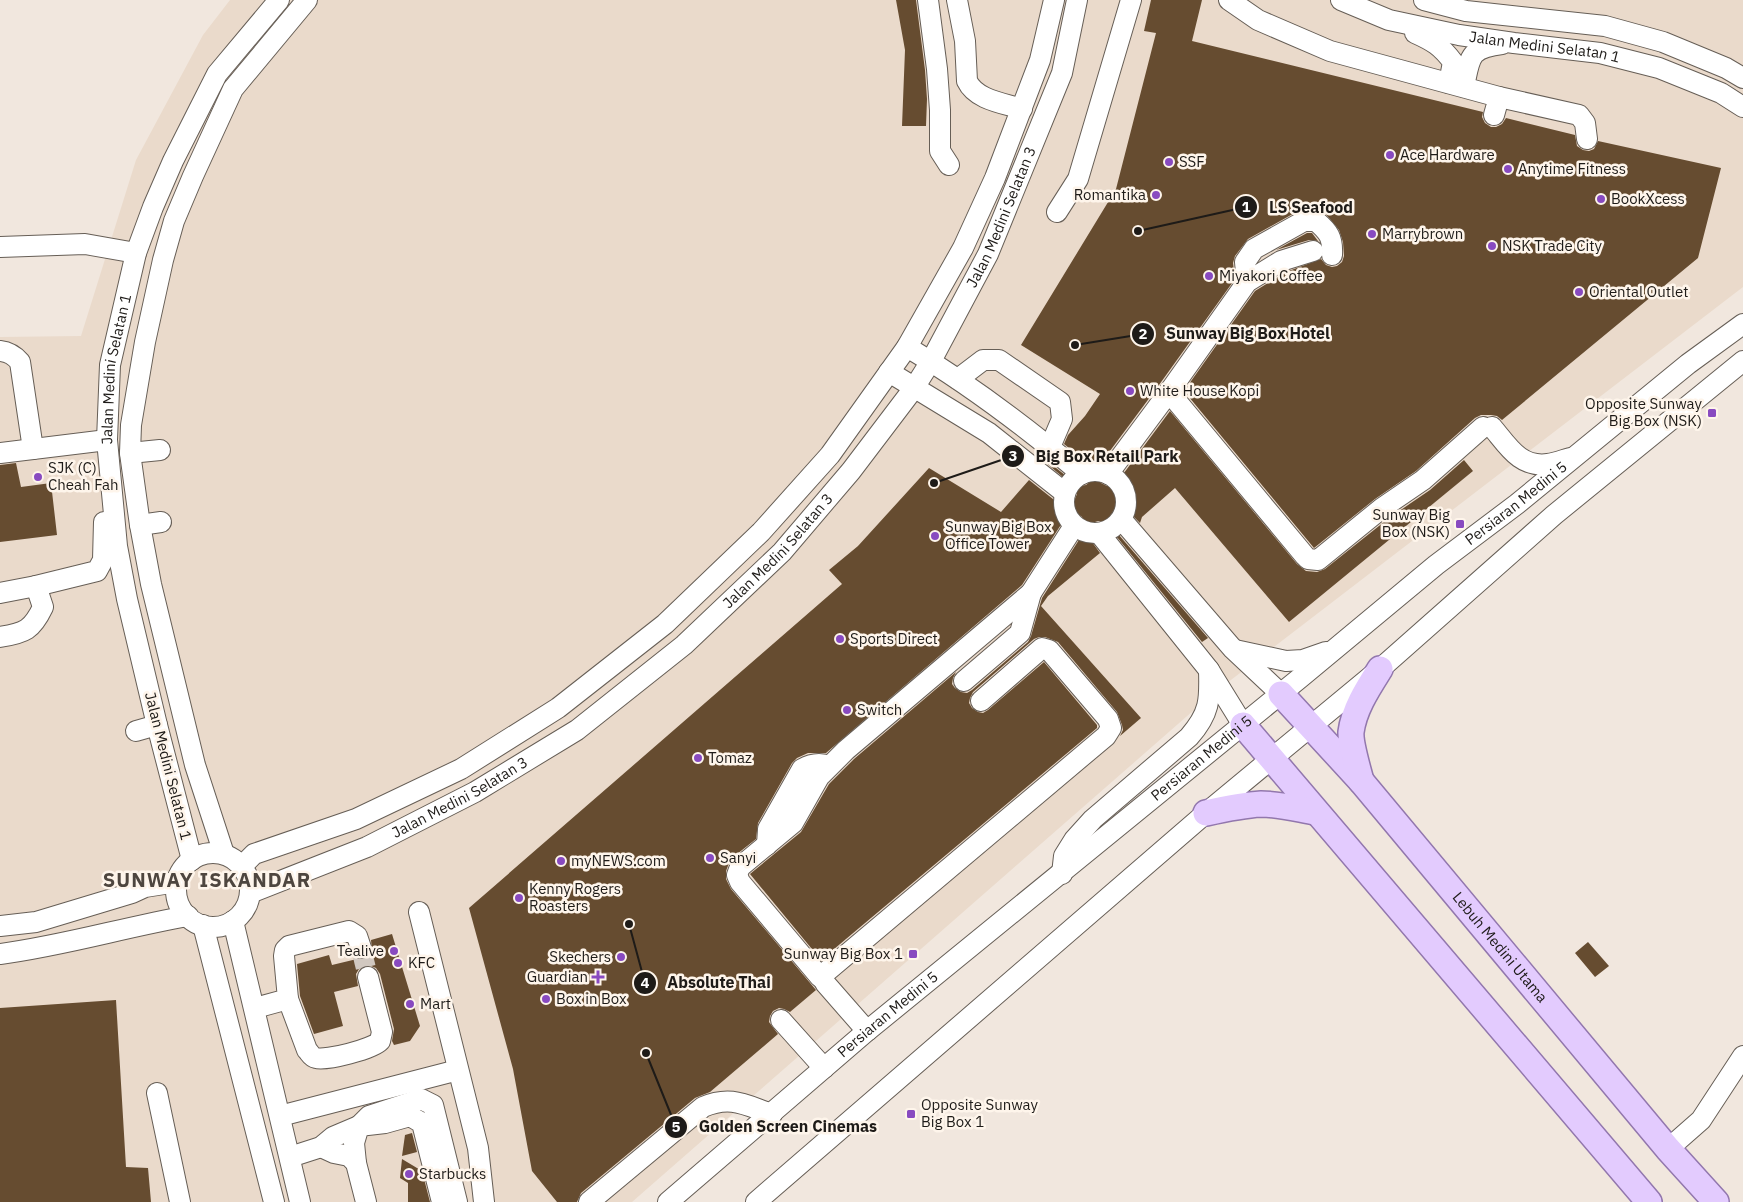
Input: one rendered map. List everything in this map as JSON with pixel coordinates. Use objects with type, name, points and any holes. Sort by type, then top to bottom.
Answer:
[{"type":"main road","points":[[1361,781],[1351,733],[1366,691],[1380,669]]},
{"type":"main road","name":"Lebuh Medini Utama","points":[[1281,694],[1361,781],[1668,1149],[1716,1202]]},
{"type":"main road","points":[[1243,725],[1649,1202]]},
{"type":"main road","points":[[1206,813],[1239,806],[1262,804],[1281,805],[1316,812]]},
{"type":"street","name":"Jalan Medini Selatan 1","points":[[224,854],[195,765],[151,584],[140,525],[130,453],[131,425],[145,342],[163,260],[174,221],[233,90],[307,0]]},
{"type":"street","points":[[928,0],[937,69],[940,151],[949,165]]},
{"type":"street","points":[[957,0],[964,40],[967,81],[970,87],[981,96],[1022,109]]},
{"type":"street","name":"Jalan Medini Selatan 3","points":[[242,866],[254,854],[356,819],[461,769],[558,708],[665,624],[761,532],[830,454],[907,347],[963,248],[995,178],[1040,60],[1054,0]]},
{"type":"street","name":"Jalan Medini Selatan 3","points":[[250,893],[367,847],[475,792],[577,730],[684,645],[782,552],[851,472],[914,388],[931,361],[988,254],[1062,73],[1077,0]]},
{"type":"street","points":[[1057,212],[1078,179],[1131,0]]},
{"type":"street","points":[[1229,0],[1258,20],[1330,51],[1457,85],[1496,106],[1578,115],[1585,123],[1587,138]]},
{"type":"street","name":"Jalan Medini Selatan 1","points":[[1341,0],[1389,20],[1459,35],[1600,53],[1659,68],[1721,93],[1743,107]]},
{"type":"street","name":"Jalan Medini Selatan 1","points":[[1424,0],[1466,11],[1605,26],[1663,42],[1726,68],[1743,78]]},
{"type":"street","name":"Jalan Medini Selatan 1","points":[[192,860],[157,725],[117,546],[107,440],[110,365],[136,253],[173,161],[217,74],[268,4]]},
{"type":"street","points":[[1389,20],[1432,41],[1442,48],[1453,62],[1457,85]]},
{"type":"street","points":[[1457,85],[1470,58],[1482,48],[1514,43]]},
{"type":"street","points":[[1108,474],[1247,282],[1280,261],[1322,253],[1332,242],[1325,229],[1316,221],[1304,221],[1254,249],[1245,262],[1247,282]]},
{"type":"street","points":[[0,247],[85,244],[136,253]]},
{"type":"street","name":"Persiaran Medini 5","points":[[668,1202],[867,1031],[1062,874],[1436,565],[1575,457],[1688,364],[1743,324]]},
{"type":"street","points":[[907,347],[931,361],[1004,411],[1050,446],[1082,474]]},
{"type":"street","points":[[0,351],[8,352],[20,362],[33,449]]},
{"type":"street","points":[[958,380],[982,360],[999,360],[1060,402],[1062,419],[1050,446]]},
{"type":"street","points":[[756,1202],[1206,813],[1380,669],[1554,515],[1743,361]]},
{"type":"street","points":[[889,372],[988,432],[1065,493]]},
{"type":"street","points":[[1169,392],[1305,556],[1313,560],[1322,557],[1382,508],[1423,480],[1488,427],[1518,458],[1530,463],[1547,464],[1575,457]]},
{"type":"street","points":[[988,432],[1004,411]]},
{"type":"street","points":[[0,453],[107,440]]},
{"type":"street","points":[[130,453],[160,450]]},
{"type":"street","points":[[1091,471],[1108,474],[1122,486],[1126,502],[1125,511],[1121,519],[1108,531],[1099,533],[1082,531],[1068,519],[1065,511],[1065,493],[1069,485],[1082,474],[1091,471]]},
{"type":"street","points":[[0,593],[97,571],[103,560],[104,522],[114,518]]},
{"type":"street","points":[[1121,519],[1233,649],[1281,694]]},
{"type":"street","points":[[140,525],[161,522]]},
{"type":"street","points":[[981,700],[1042,648],[1049,650],[1108,719],[1111,728],[1106,736],[1052,784],[820,977],[738,879],[737,875],[740,867],[767,844],[768,830],[802,769],[812,764],[829,766],[1031,593],[1074,526]]},
{"type":"street","points":[[1099,533],[1209,670],[1243,725]]},
{"type":"street","points":[[0,638],[20,634],[36,620],[43,607],[36,586]]},
{"type":"street","points":[[964,681],[1020,633],[1031,593]]},
{"type":"street","points":[[1233,649],[1286,660],[1304,660],[1335,649]]},
{"type":"street","points":[[1062,874],[1064,856],[1074,840],[1093,819],[1189,737],[1197,728],[1207,708],[1210,696],[1209,670]]},
{"type":"street","points":[[136,731],[157,725]]},
{"type":"street","points":[[0,954],[37,949],[142,924],[195,921],[219,926],[233,921],[245,909],[250,893],[249,878],[242,866],[224,854],[207,853],[192,860],[182,870],[176,890],[179,904],[195,921],[274,1202]]},
{"type":"street","points":[[0,926],[36,922],[132,893],[145,887],[177,882]]},
{"type":"street","points":[[419,912],[478,1148],[484,1202]]},
{"type":"street","points":[[233,921],[300,1202]]},
{"type":"street","points":[[361,948],[357,936],[349,931],[289,946],[285,950],[288,998],[307,1050],[311,1056],[317,1059],[327,1058],[372,1047],[380,1041],[382,1032],[368,977]]},
{"type":"street","points":[[824,983],[867,1031]]},
{"type":"street","points":[[255,1008],[288,998]]},
{"type":"street","points":[[781,1020],[824,1068]]},
{"type":"street","points":[[1668,1149],[1701,1120],[1743,1056]]},
{"type":"street","points":[[280,1116],[458,1070]]},
{"type":"street","points":[[157,1093],[180,1202]]},
{"type":"street","points":[[366,1202],[356,1163],[354,1143],[359,1126],[369,1116],[421,1099],[433,1105],[457,1202]]},
{"type":"street","points":[[589,1202],[703,1106],[730,1100],[772,1114]]},
{"type":"street","points":[[290,1157],[321,1147],[334,1137],[359,1126],[385,1123],[410,1116],[422,1123],[442,1202]]},
{"type":"street","points":[[321,1147],[334,1154],[349,1156],[356,1163]]},
{"type":"shaded area","points":[[230,0],[1743,0],[1743,287],[1210,696],[632,1202],[0,1202],[0,337],[81,336],[136,160],[203,35]]},
{"type":"building","points":[[896,0],[916,0],[925,70],[926,126],[902,126],[905,50]]},
{"type":"building","points":[[1151,0],[1202,0],[1192,41],[1483,112],[1482,117],[1485,123],[1491,127],[1502,124],[1506,118],[1575,135],[1577,146],[1583,150],[1589,151],[1594,149],[1598,141],[1721,168],[1698,258],[1502,420],[1497,416],[1491,415],[1481,415],[1475,418],[1416,471],[1375,499],[1314,548],[1184,391],[1255,291],[1286,272],[1321,259],[1326,265],[1337,266],[1342,262],[1344,256],[1343,242],[1339,230],[1324,212],[1316,209],[1298,211],[1248,239],[1235,256],[1233,263],[1235,279],[1098,467],[1096,473],[1101,483],[1107,486],[1113,485],[1118,481],[1170,411],[1297,564],[1306,571],[1317,572],[1325,569],[1389,518],[1430,490],[1464,460],[1473,471],[1289,622],[1175,488],[1142,517],[1140,523],[1125,508],[1119,507],[1114,510],[1109,522],[1112,527],[1208,638],[1202,642],[1108,526],[1098,521],[1092,523],[1088,528],[1087,535],[1100,553],[1048,596],[1041,606],[1141,718],[1120,736],[1123,730],[1117,712],[1058,642],[1045,637],[1034,639],[973,692],[969,703],[972,708],[983,713],[988,710],[1044,662],[1097,725],[1097,728],[821,960],[750,874],[801,832],[829,784],[854,759],[956,672],[952,684],[961,692],[967,693],[1028,642],[1042,598],[1086,526],[1081,516],[1074,514],[1068,516],[1022,585],[826,753],[808,753],[797,758],[792,763],[758,823],[756,839],[732,858],[729,863],[726,879],[731,889],[816,990],[790,1012],[779,1008],[773,1011],[769,1022],[778,1034],[710,1092],[695,1098],[581,1193],[577,1202],[557,1202],[532,1171],[513,1069],[469,908],[842,584],[829,570],[858,546],[929,468],[1001,512],[1029,480],[1058,503],[1064,505],[1074,501],[1077,494],[1076,488],[1045,462],[1046,460],[1080,486],[1086,485],[1091,481],[1094,476],[1090,465],[1064,444],[1068,435],[1085,416],[1100,394],[1021,345],[1116,189],[1156,33],[1144,31]]},
{"type":"building","points":[[1307,233],[1312,233],[1318,241],[1309,240],[1276,250]]},
{"type":"building","points":[[16,463],[21,487],[51,483],[57,535],[0,542],[0,465]]},
{"type":"building","points":[[392,934],[420,1026],[410,1041],[394,1045],[392,1041],[394,1029],[380,974],[376,968],[371,966],[359,969],[356,974],[358,986],[334,992],[343,1026],[314,1034],[300,996],[297,964],[329,955],[332,965],[364,959],[370,956],[372,951],[371,940]]},
{"type":"building","points":[[1588,942],[1609,966],[1595,977],[1575,953]]},
{"type":"building","points":[[116,1000],[126,1167],[148,1168],[151,1202],[0,1202],[0,1008]]},
{"type":"building","points":[[412,1133],[417,1152],[402,1156],[405,1135]]},
{"type":"building","points":[[402,1159],[422,1171],[430,1202],[408,1202],[408,1183],[400,1178]]},
{"type":"tunnel","points":[[361,948],[368,977]]},
{"type":"place","name":"Ace Hardware","points":[[1390,155]]},
{"type":"place","name":"SSF","points":[[1169,162]]},
{"type":"place","name":"Anytime Fitness","points":[[1508,169]]},
{"type":"place","name":"Romantika","points":[[1156,195]]},
{"type":"place","name":"BookXcess","points":[[1601,199]]},
{"type":"place","name":"LS Seafood","points":[[1138,231]]},
{"type":"place","name":"Marrybrown","points":[[1372,234]]},
{"type":"place","name":"NSK Trade City","points":[[1492,246]]},
{"type":"place","name":"Miyakori Coffee","points":[[1209,276]]},
{"type":"place","name":"Oriental Outlet","points":[[1579,292]]},
{"type":"place","name":"Sunway Big Box Hotel","points":[[1075,345]]},
{"type":"place","name":"White House Kopi","points":[[1130,391]]},
{"type":"place","name":"Opposite Sunway Big Box (NSK)","points":[[1712,413]]},
{"type":"place","name":"SJK (C) Cheah Fah","points":[[38,477]]},
{"type":"place","name":"Big Box Retail Park","points":[[934,483]]},
{"type":"place","name":"Sunway Big Box (NSK)","points":[[1460,524]]},
{"type":"place","name":"Sunway Big Box Office Tower","points":[[935,536]]},
{"type":"place","name":"Sports Direct","points":[[840,639]]},
{"type":"place","name":"Switch","points":[[847,710]]},
{"type":"place","name":"Tomaz","points":[[698,758]]},
{"type":"place","name":"Sanyi","points":[[710,858]]},
{"type":"place","name":"myNEWS.com","points":[[561,861]]},
{"type":"place","name":"Kenny Rogers Roasters","points":[[519,898]]},
{"type":"place","name":"Absolute Thai","points":[[629,924]]},
{"type":"place","name":"Tealive","points":[[394,951]]},
{"type":"place","name":"Sunway Big Box 1","points":[[913,954]]},
{"type":"place","name":"Skechers","points":[[621,957]]},
{"type":"place","name":"KFC","points":[[398,963]]},
{"type":"place","name":"Guardian","points":[[598,977]]},
{"type":"place","name":"Box in Box","points":[[546,999]]},
{"type":"place","name":"Mart","points":[[410,1004]]},
{"type":"place","name":"Golden Screen Cinemas","points":[[646,1053]]},
{"type":"place","name":"Opposite Sunway Big Box 1","points":[[911,1114]]},
{"type":"place","name":"Starbucks","points":[[409,1174]]},
{"type":"district","name":"SUNWAY ISKANDAR","points":[[207,880]]}]
